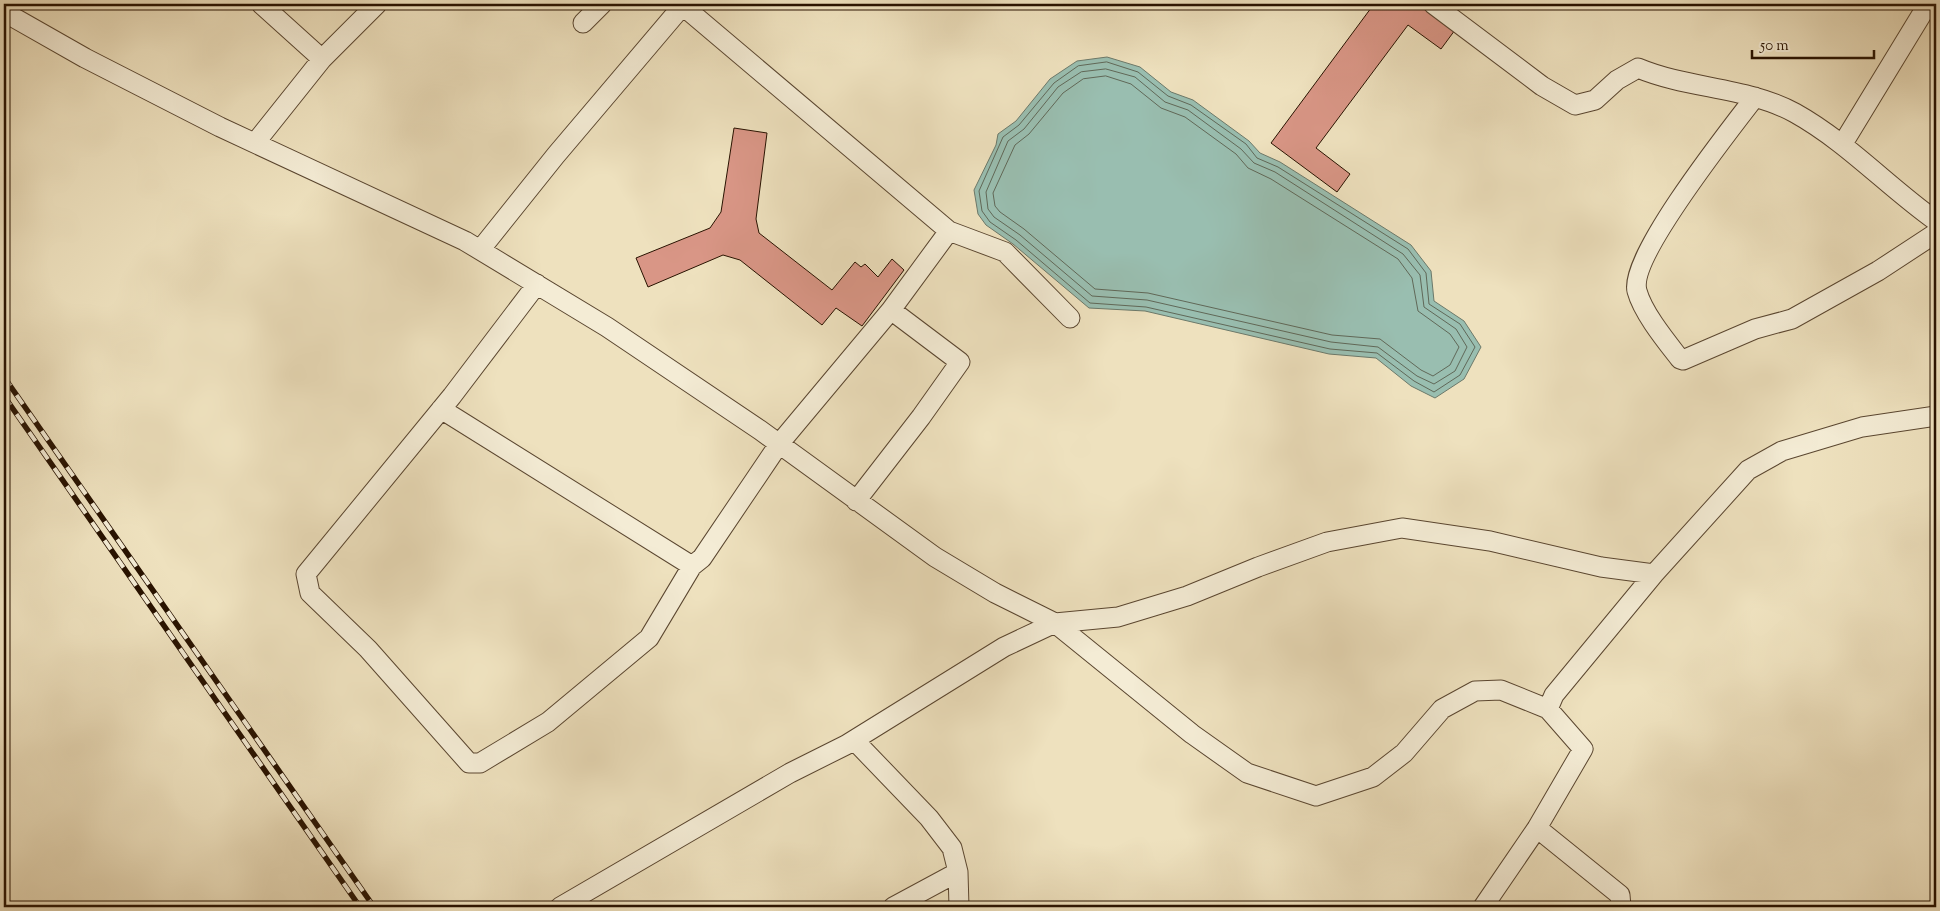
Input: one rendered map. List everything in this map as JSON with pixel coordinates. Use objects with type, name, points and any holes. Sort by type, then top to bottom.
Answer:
[{"type":"street","points":[[261,4],[322,59]]},
{"type":"street","points":[[255,143],[322,59],[377,4]]},
{"type":"street","points":[[583,22],[602,4]]},
{"type":"street","points":[[1433,4],[1542,86],[1575,105],[1595,100],[1617,80],[1638,68],[1663,78],[1755,97],[1794,113],[1842,145],[1936,221]]},
{"type":"street","points":[[1842,145],[1928,4]]},
{"type":"street","points":[[480,250],[556,155],[683,5],[949,232],[1005,252],[1070,318]]},
{"type":"street","points":[[4,12],[85,58],[255,143],[464,240],[537,284],[607,327],[778,444],[856,501],[952,567],[995,593],[1055,623],[1192,734],[1247,773],[1316,796],[1373,776],[1404,753],[1442,709],[1474,690],[1501,690],[1548,709],[1583,749],[1537,828],[1483,907]]},
{"type":"street","points":[[1755,97],[1699,172],[1646,254],[1636,279],[1637,291],[1648,313],[1680,359],[1683,360],[1755,329],[1792,319],[1878,271],[1936,233]]},
{"type":"street","points":[[537,284],[441,409],[306,574],[310,593],[368,649],[469,763],[480,763],[548,722],[649,638],[692,566],[702,558],[778,444],[891,310],[949,232]]},
{"type":"street","points":[[856,501],[921,417],[960,362],[891,310]]},
{"type":"street","points":[[441,409],[692,566]]},
{"type":"street","points":[[1548,709],[1554,695],[1654,574],[1748,470],[1782,451],[1862,427],[1936,416]]},
{"type":"street","points":[[560,907],[790,773],[854,740],[1004,647],[1055,623],[1118,617],[1187,596],[1258,566],[1327,542],[1402,528],[1490,541],[1601,567],[1654,574]]},
{"type":"street","points":[[854,740],[929,818],[952,848],[958,872],[959,907]]},
{"type":"street","points":[[1537,828],[1620,895],[1621,907]]},
{"type":"street","points":[[894,907],[958,872]]},
{"type":"water","points":[[1107,57],[1140,67],[1171,92],[1193,100],[1249,141],[1260,153],[1280,162],[1411,245],[1431,271],[1434,301],[1464,321],[1481,347],[1464,379],[1435,398],[1411,386],[1376,358],[1329,354],[1145,311],[1089,308],[1013,244],[986,225],[978,214],[974,190],[996,145],[998,134],[1016,121],[1050,79],[1077,61]]},
{"type":"building","points":[[1374,4],[1420,4],[1455,30],[1441,49],[1408,25],[1316,148],[1350,174],[1337,192],[1271,143]]},
{"type":"building","points":[[734,128],[767,133],[756,219],[759,233],[832,290],[855,262],[861,267],[865,264],[878,277],[892,259],[904,270],[862,326],[836,308],[822,325],[740,260],[723,255],[648,287],[636,258],[710,228],[721,212]]},
{"type":"railway","points":[[4,377],[374,907]]},
{"type":"railway","points":[[4,396],[360,907]]}]
